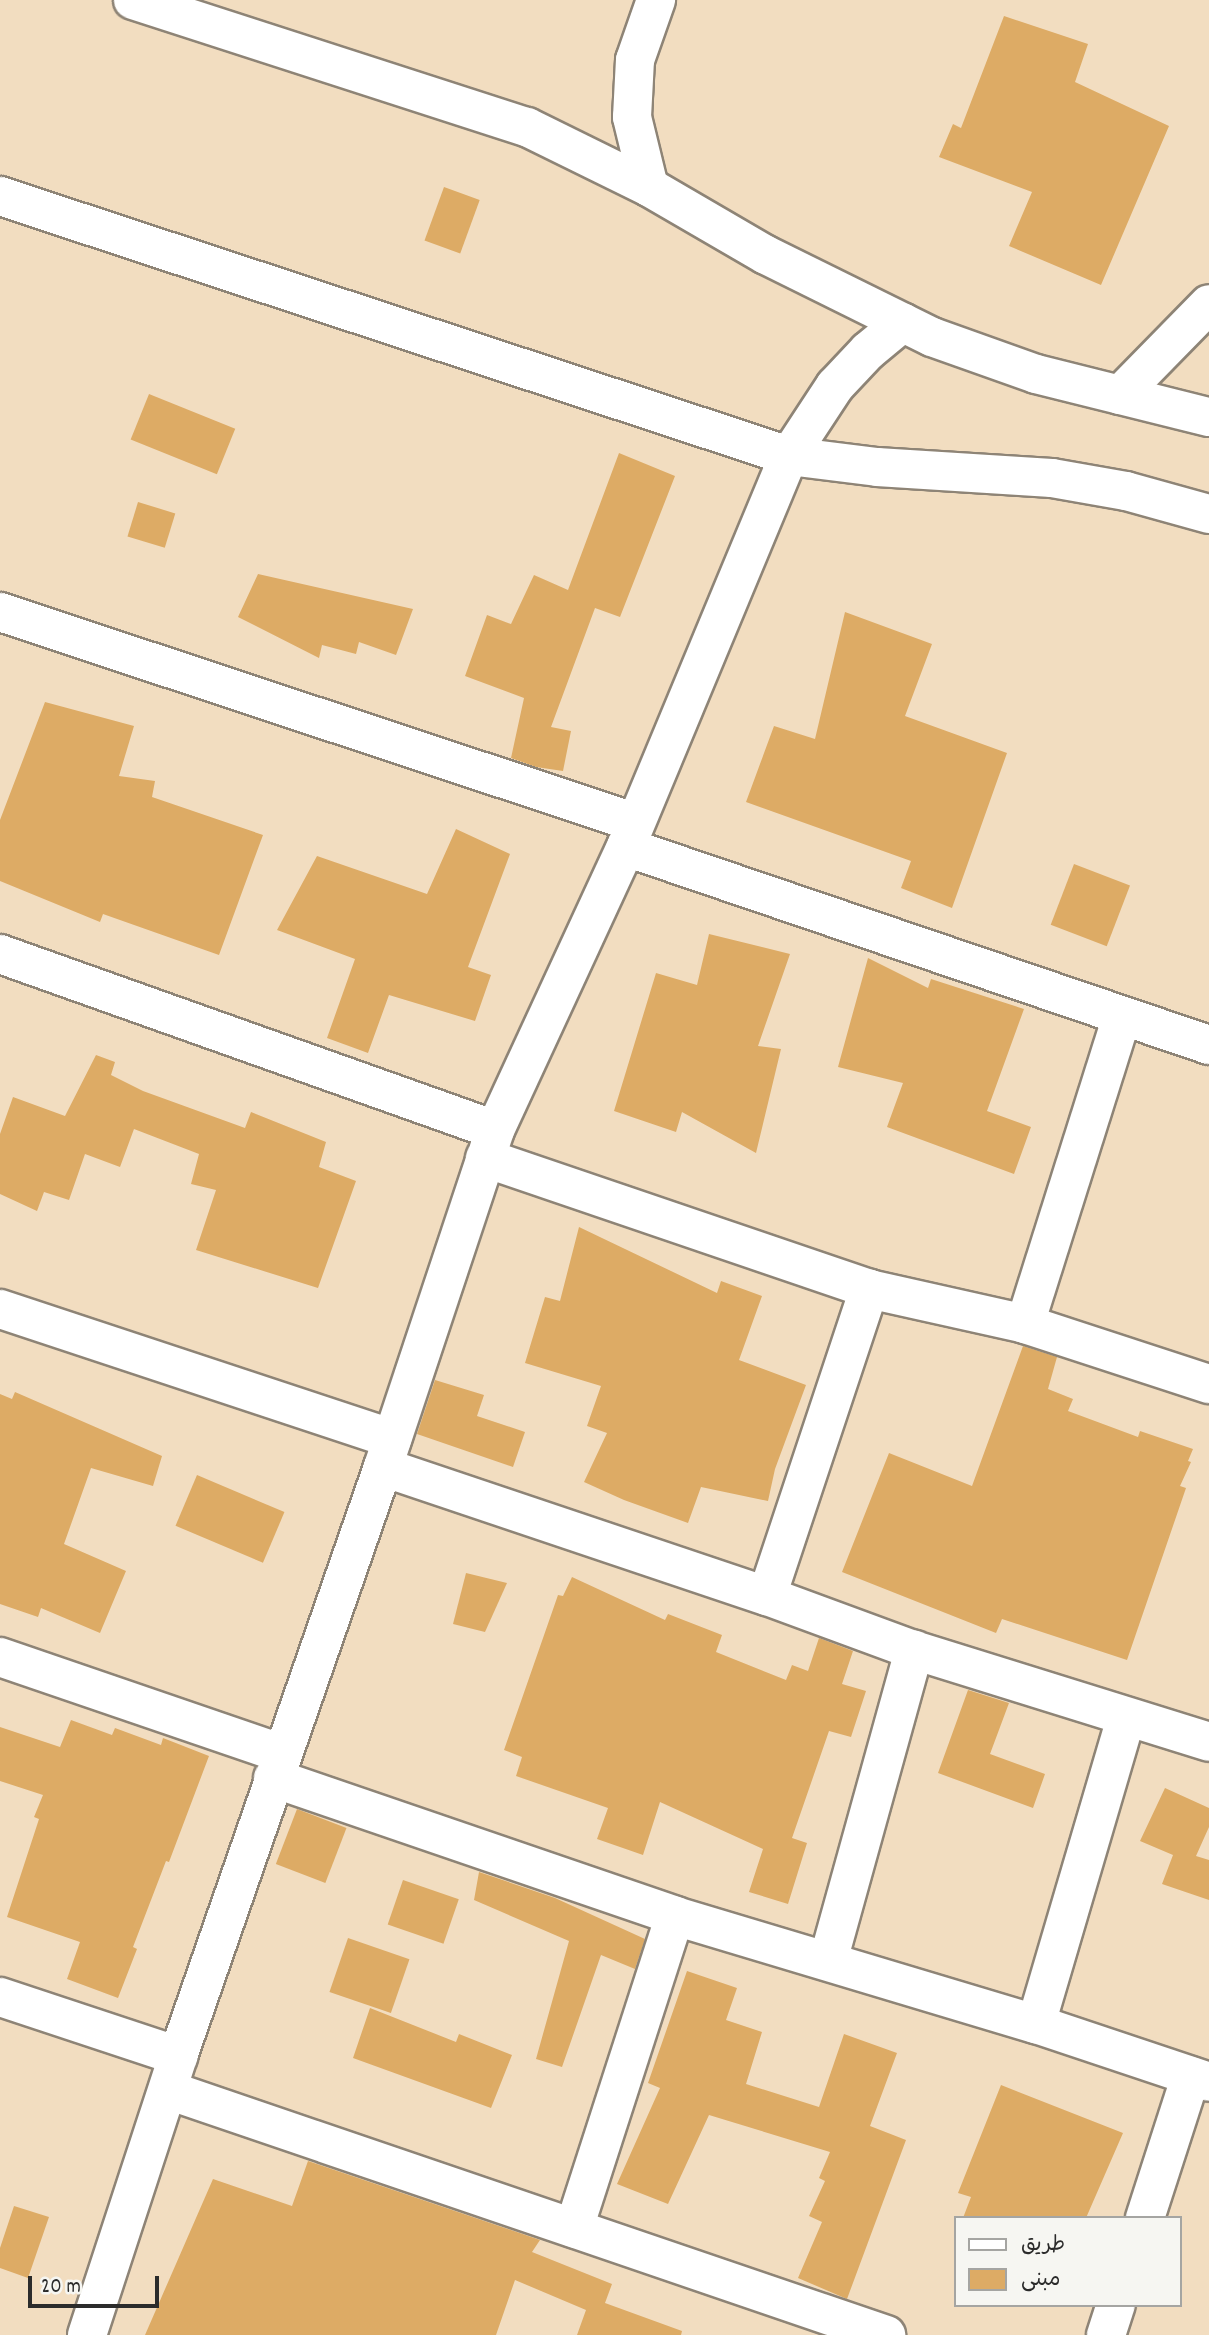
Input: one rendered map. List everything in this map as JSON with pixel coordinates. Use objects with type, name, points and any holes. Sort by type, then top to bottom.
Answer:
[{"type":"street","points":[[133,0],[527,127],[649,187],[766,255],[932,337],[1035,374],[1209,417]]},
{"type":"street","points":[[649,187],[632,117],[635,60],[656,0]]},
{"type":"street","points":[[0,196],[789,456],[877,467],[1052,478],[1126,491],[1209,513]]},
{"type":"street","points":[[1120,395],[1209,304]]},
{"type":"street","points":[[87,2335],[277,1765],[387,1453],[490,1144],[630,835],[789,456],[835,386],[868,351],[902,322]]},
{"type":"street","points":[[0,612],[630,835],[1122,1016],[1209,1045]]},
{"type":"street","points":[[0,954],[869,1289],[1025,1324],[1209,1384]]},
{"type":"street","points":[[1025,1324],[1122,1016]]},
{"type":"street","points":[[767,1596],[869,1289]]},
{"type":"street","points":[[0,1309],[914,1650],[1126,1719],[1209,1742]]},
{"type":"street","points":[[828,1961],[914,1650]]},
{"type":"street","points":[[0,1657],[675,1916],[1036,2024],[1200,2079],[1146,2216]]},
{"type":"street","points":[[1036,2024],[1126,1719]]},
{"type":"street","points":[[574,2228],[675,1916]]},
{"type":"street","points":[[0,1997],[173,2073],[823,2326],[887,2335]]},
{"type":"street","points":[[1106,2335],[1115,2307]]},
{"type":"building","points":[[1004,16],[1088,44],[1075,82],[1169,126],[1101,285],[1009,246],[1032,192],[939,157],[953,124],[961,128]]},
{"type":"building","points":[[444,187],[480,200],[460,254],[425,241]]},
{"type":"building","points":[[149,394],[235,429],[217,474],[131,439]]},
{"type":"building","points":[[619,453],[675,476],[620,617],[595,608],[551,727],[571,731],[563,771],[536,767],[511,758],[524,698],[465,676],[487,615],[511,624],[534,575],[568,590]]},
{"type":"building","points":[[138,502],[175,513],[165,548],[127,536]]},
{"type":"building","points":[[258,574],[413,609],[396,655],[359,642],[356,654],[322,645],[319,658],[238,617]]},
{"type":"building","points":[[845,612],[932,644],[905,716],[1007,753],[952,908],[901,888],[911,861],[746,802],[774,726],[815,739]]},
{"type":"building","points":[[45,702],[134,726],[119,776],[155,781],[152,797],[263,835],[219,955],[103,914],[100,922],[0,881],[0,820]]},
{"type":"building","points":[[456,829],[510,854],[468,967],[491,975],[475,1021],[389,995],[368,1053],[327,1038],[355,959],[277,930],[317,856],[427,894]]},
{"type":"building","points":[[1074,864],[1130,886],[1107,946],[1051,925]]},
{"type":"building","points":[[709,934],[790,954],[758,1046],[781,1049],[756,1153],[682,1112],[676,1132],[614,1111],[656,973],[697,985]]},
{"type":"building","points":[[868,958],[928,988],[931,979],[1024,1009],[987,1111],[1031,1127],[1014,1174],[887,1127],[903,1083],[838,1067]]},
{"type":"building","points":[[96,1055],[115,1062],[111,1075],[143,1091],[245,1128],[251,1112],[326,1142],[319,1167],[356,1181],[318,1288],[196,1250],[216,1190],[191,1184],[199,1154],[134,1129],[120,1167],[85,1154],[69,1200],[44,1192],[37,1211],[0,1194],[0,1134],[13,1097],[65,1116]]},
{"type":"building","points":[[579,1227],[717,1293],[721,1281],[762,1296],[739,1360],[806,1385],[775,1469],[768,1501],[701,1487],[688,1523],[584,1482],[607,1433],[587,1426],[601,1386],[525,1363],[545,1297],[560,1301]]},
{"type":"building","points":[[1023,1346],[1057,1357],[1048,1389],[1073,1399],[1068,1411],[1138,1437],[1140,1431],[1193,1449],[1188,1461],[1191,1462],[1180,1486],[1186,1488],[1127,1660],[1002,1619],[996,1633],[842,1572],[889,1453],[972,1486]]},
{"type":"building","points":[[435,1380],[484,1395],[477,1416],[525,1432],[513,1467],[417,1434]]},
{"type":"building","points":[[15,1392],[162,1456],[153,1486],[91,1468],[64,1544],[126,1571],[100,1633],[41,1608],[38,1617],[0,1604],[0,1394],[12,1399]]},
{"type":"building","points":[[197,1475],[284,1512],[263,1563],[176,1526]]},
{"type":"building","points":[[466,1573],[507,1583],[485,1632],[453,1624]]},
{"type":"building","points":[[572,1577],[665,1620],[668,1614],[722,1635],[716,1652],[786,1680],[792,1665],[808,1671],[819,1638],[853,1651],[842,1684],[866,1691],[851,1737],[829,1731],[792,1838],[807,1843],[788,1904],[749,1892],[763,1849],[660,1802],[643,1855],[597,1839],[608,1808],[516,1776],[522,1757],[504,1750],[558,1595],[563,1596]]},
{"type":"building","points":[[968,1690],[1009,1703],[990,1754],[1045,1774],[1033,1808],[938,1773]]},
{"type":"building","points":[[71,1720],[112,1735],[115,1728],[161,1745],[163,1738],[209,1756],[133,1947],[137,1949],[118,1998],[67,1979],[80,1942],[7,1917],[39,1819],[34,1817],[43,1795],[0,1781],[0,1727],[60,1747]]},
{"type":"building","points":[[1165,1788],[1209,1808],[1209,1827],[1196,1856],[1209,1860],[1209,1900],[1162,1884],[1173,1855],[1140,1841]]},
{"type":"building","points":[[297,1809],[346,1828],[325,1883],[276,1864]]},
{"type":"building","points":[[479,1872],[555,1898],[645,1939],[635,1969],[601,1955],[562,2067],[536,2059],[569,1941],[474,1900]]},
{"type":"building","points":[[403,1880],[459,1899],[443,1944],[388,1924]]},
{"type":"building","points":[[348,1938],[409,1959],[391,2013],[329,1992]]},
{"type":"building","points":[[687,1971],[737,1988],[726,2020],[762,2032],[746,2084],[819,2107],[844,2034],[897,2053],[870,2126],[906,2140],[847,2299],[798,2278],[822,2222],[809,2216],[825,2181],[819,2178],[830,2152],[709,2115],[668,2204],[617,2184],[660,2088],[648,2083]]},
{"type":"building","points":[[370,2008],[456,2042],[459,2034],[512,2055],[491,2108],[353,2058]]},
{"type":"building","points":[[1001,2085],[1123,2133],[1087,2216],[964,2216],[971,2197],[958,2193]]},
{"type":"building","points":[[308,2161],[540,2240],[532,2252],[612,2284],[605,2303],[682,2331],[681,2335],[577,2335],[586,2310],[515,2280],[496,2335],[145,2335],[213,2179],[292,2206]]},
{"type":"building","points":[[14,2206],[49,2217],[28,2278],[0,2268],[0,2248]]}]
